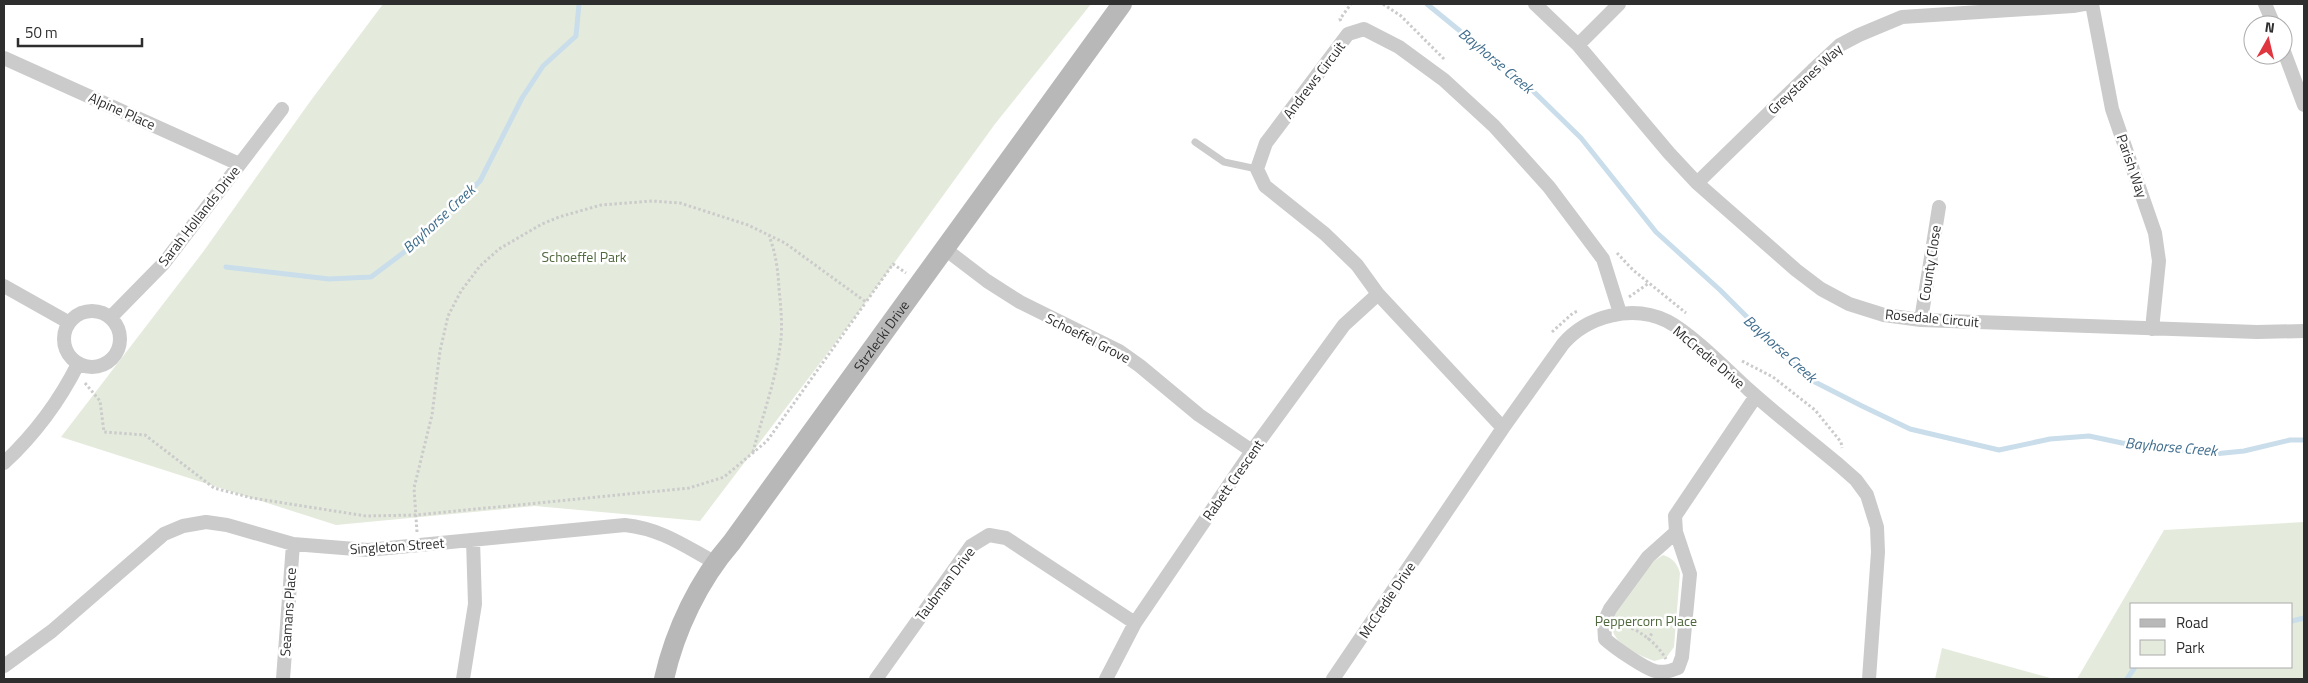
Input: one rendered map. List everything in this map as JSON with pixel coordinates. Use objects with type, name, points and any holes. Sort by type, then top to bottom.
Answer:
[{"type":"street","name":"Strzlecki Drive","points":[[664,679],[674,642],[714,562],[737,534],[1122,4]]},
{"type":"street","name":"Rosedale Circuit","points":[[1535,4],[1578,45],[1662,146],[1698,183],[1796,270],[1821,289],[1849,304],[1884,315],[1921,320],[2257,332],[2304,331]]},
{"type":"street","points":[[1578,45],[1619,4]]},
{"type":"street","name":"Greystanes Way","points":[[1698,183],[1840,44],[1859,35],[1902,18],[2084,4]]},
{"type":"street","name":"Parish Way","points":[[2092,4],[2112,109],[2155,233],[2159,261],[2152,328]]},
{"type":"street","name":"Andrews Circuit","points":[[1257,169],[1266,143],[1348,34],[1364,29],[1399,47],[1444,80],[1494,126],[1543,180],[1603,258],[1620,313]]},
{"type":"street","name":"Alpine Place","points":[[4,58],[239,164]]},
{"type":"street","points":[[2289,65],[2304,105]]},
{"type":"street","name":"Sarah Hollands Drive","points":[[111,318],[164,263],[282,109]]},
{"type":"street","points":[[1257,169],[1265,186],[1325,234],[1357,265],[1378,294],[1503,428]]},
{"type":"street","name":"County Close","points":[[1921,320],[1939,207]]},
{"type":"street","name":"Schoeffel Grove","points":[[945,249],[988,282],[1020,302],[1119,351],[1199,415],[1252,450]]},
{"type":"street","points":[[4,286],[68,322]]},
{"type":"street","name":"Rabett Crescent","points":[[1106,679],[1135,623],[1252,450],[1339,331],[1355,313],[1378,294]]},
{"type":"street","points":[[89,310],[104,313],[117,325],[120,342],[112,359],[96,367],[76,367],[66,353],[64,345],[63,337],[68,322],[81,312],[89,310]]},
{"type":"street","name":"McCredie Drive","points":[[1333,679],[1503,428],[1572,333],[1586,324],[1620,313],[1650,316],[1668,322],[1711,356],[1846,471],[1867,495],[1877,527],[1878,552],[1869,679]]},
{"type":"street","points":[[4,463],[26,442],[46,418],[76,367]]},
{"type":"street","points":[[1676,532],[1638,569],[1610,609],[1604,626],[1605,640],[1654,671],[1670,671],[1678,668],[1682,657],[1690,574],[1676,532],[1675,516],[1756,396]]},
{"type":"street","name":"Singleton Street","points":[[4,666],[59,625],[164,534],[183,526],[206,522],[227,525],[294,544],[368,550],[625,525],[644,527],[660,532],[714,562]]},
{"type":"street","name":"Taubman Drive","points":[[876,679],[971,546],[989,536],[1006,538],[1135,623]]},
{"type":"street","points":[[463,679],[475,604],[473,540]]},
{"type":"street","name":"Seamans Place","points":[[283,679],[294,544]]},
{"type":"lane","points":[[1195,142],[1224,162],[1257,169]]},
{"type":"path","points":[[1383,4],[1401,16],[1450,65]]},
{"type":"path","points":[[419,545],[414,488],[432,415],[440,351],[448,316],[461,291],[480,266],[499,249],[542,224],[566,214],[601,205],[652,201],[680,203],[748,225],[785,242],[866,302]]},
{"type":"path","points":[[752,452],[774,381],[780,347],[782,318],[779,281],[774,249],[769,236]]},
{"type":"path","points":[[1615,250],[1632,270],[1687,314]]},
{"type":"path","points":[[76,367],[100,401],[104,432],[145,435],[214,488],[252,498],[366,516],[416,515],[689,488],[724,478],[767,441],[893,264],[920,282]]},
{"type":"path","points":[[1628,298],[1649,283]]},
{"type":"path","points":[[1736,356],[1743,362],[1773,377],[1815,410],[1841,442],[1846,471]]},
{"type":"path","points":[[1630,628],[1640,618]]},
{"type":"path","points":[[1604,626],[1621,625],[1630,628],[1648,640],[1663,654],[1670,671]]},
{"type":"path","points":[[1648,640],[1652,633]]},
{"type":"green space","name":"Schoeffel Park","points":[[383,4],[1091,4],[995,124],[855,317],[700,521],[535,506],[336,525],[61,437],[203,252],[309,103]]},
{"type":"green space","points":[[2304,522],[2304,679],[2077,679],[2164,530]]},
{"type":"green space","name":"Peppercorn Place","points":[[1663,555],[1674,561],[1680,573],[1674,647],[1666,658],[1654,661],[1630,650],[1618,640],[1612,625],[1612,616],[1651,563]]},
{"type":"green space","points":[[1942,648],[2054,679],[1935,679]]},
{"type":"waterway","name":"Bayhorse Creek","points":[[226,267],[329,279],[371,277],[419,241],[480,181],[522,98],[543,66],[576,36],[579,4]]},
{"type":"waterway","name":"Bayhorse Creek","points":[[1427,4],[1532,90],[1581,138],[1656,232],[1720,290],[1809,379],[1862,406],[1910,429],[1999,450],[2050,439],[2089,436],[2122,443],[2214,454],[2244,451],[2290,440],[2304,440]]},
{"type":"waterway","points":[[2293,621],[2304,618]]},
{"type":"waterway","points":[[2127,679],[2134,668]]}]
